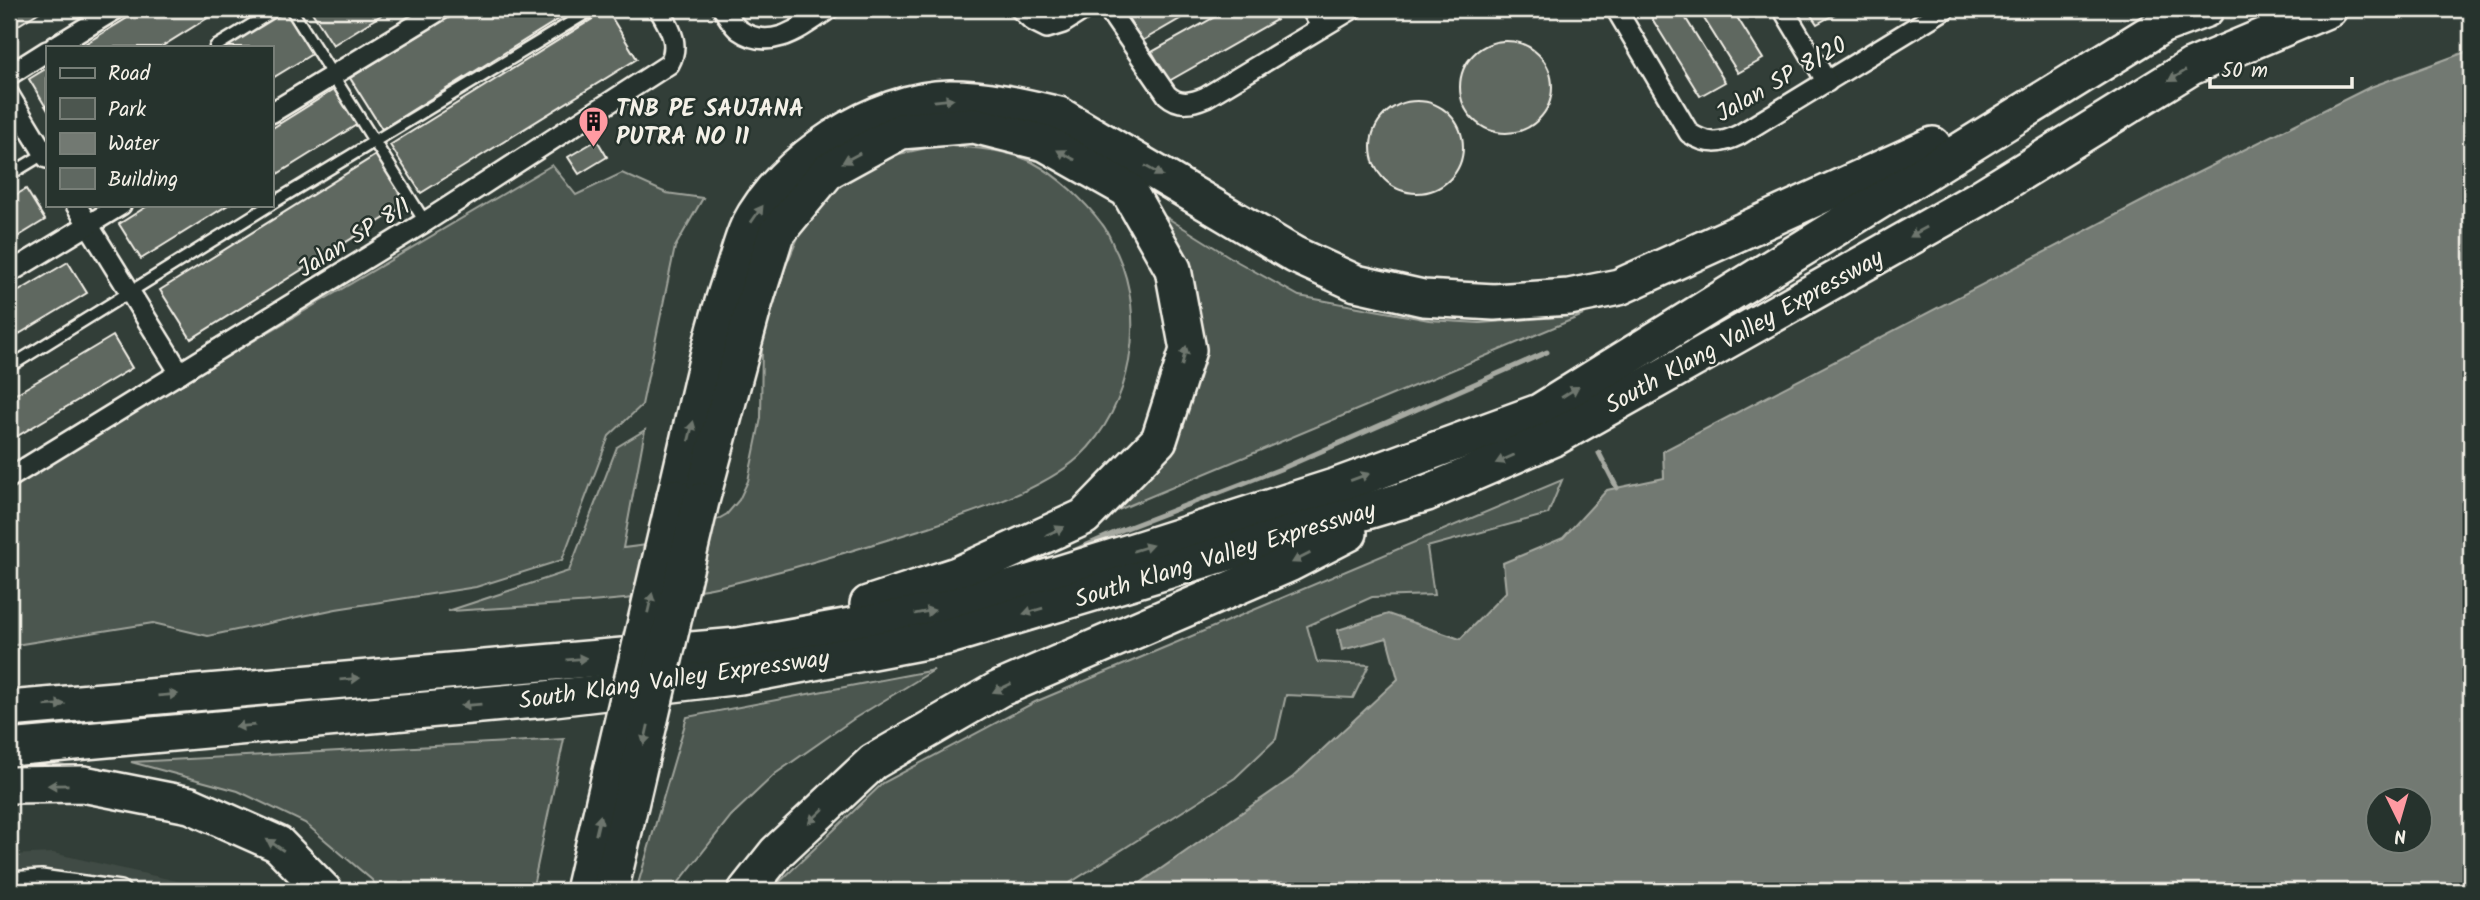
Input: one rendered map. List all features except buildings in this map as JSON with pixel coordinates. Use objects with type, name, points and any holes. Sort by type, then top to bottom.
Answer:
[{"type":"highway","name":"South Klang Valley Expressway","points":[[9,709],[738,646],[941,610],[1338,485],[1539,412],[2163,25],[2206,9]]},
{"type":"highway","name":"South Klang Valley Expressway","points":[[9,748],[546,699],[740,676],[946,637],[1427,494],[1554,438],[1978,199],[2191,67],[2329,9]]},
{"type":"highway","points":[[610,891],[688,499],[722,305],[748,227],[792,168],[862,121],[901,106],[947,98],[1020,105],[1059,115],[1295,255],[1356,283],[1423,298],[1494,302],[1569,297],[1619,288],[2063,86]]},
{"type":"highway","points":[[583,891],[688,499],[776,234],[828,171],[901,131],[974,125],[1045,143],[1128,190],[1173,269],[1188,350],[1159,440],[1084,517],[957,575],[738,646]]},
{"type":"highway","points":[[746,891],[777,852],[873,762],[999,689],[1289,564],[1427,494]]},
{"type":"highway","points":[[9,785],[83,784],[190,805],[278,844],[324,891]]},
{"type":"street","points":[[56,46],[116,9]]},
{"type":"street","points":[[273,112],[442,9]]},
{"type":"street","name":"Jalan SP 8/1","points":[[9,478],[425,222],[669,64],[675,43],[659,9]]},
{"type":"street","points":[[723,9],[737,29],[751,37],[764,39],[790,34],[829,9]]},
{"type":"street","points":[[1020,9],[1047,27],[1063,23],[1085,9]]},
{"type":"street","points":[[1108,9],[1167,95],[1173,100],[1185,103],[1206,97],[1352,9]]},
{"type":"street","points":[[1311,9],[1322,27]]},
{"type":"street","name":"Jalan SP 8/20","points":[[1616,9],[1689,133],[1711,143],[1725,142],[1739,135],[1945,9]]},
{"type":"street","points":[[1783,9],[1827,82]]},
{"type":"street","points":[[9,75],[46,52]]},
{"type":"street","points":[[9,95],[46,154]]},
{"type":"street","points":[[77,206],[180,373]]},
{"type":"street","points":[[9,273],[119,206]]},
{"type":"street","points":[[9,883],[41,880],[120,891]]},
{"type":"lane","points":[[217,46],[276,9]]},
{"type":"lane","points":[[291,9],[425,222]]},
{"type":"lane","points":[[273,203],[593,9]]},
{"type":"lane","points":[[9,175],[46,154]]},
{"type":"lane","points":[[9,368],[268,206]]},
{"type":"shaded area","points":[[53,853],[221,891],[9,891],[9,855]]},
{"type":"green space","points":[[940,145],[998,151],[1021,157],[1042,168],[1061,181],[1087,206],[1104,227],[1117,253],[1126,278],[1131,305],[1129,361],[1112,413],[1097,437],[1079,457],[1064,469],[1028,489],[966,514],[844,553],[739,582],[642,597],[448,611],[569,571],[617,447],[645,430],[623,548],[702,538],[708,525],[727,514],[739,500],[748,481],[761,418],[762,343],[785,268],[805,221],[832,190],[860,170],[899,154]]},
{"type":"green space","points":[[552,165],[576,195],[622,173],[666,193],[703,198],[675,247],[642,405],[609,436],[562,560],[476,587],[336,609],[208,636],[153,623],[9,646],[9,485]]},
{"type":"green space","points":[[1158,212],[1299,296],[1429,320],[1480,323],[1583,315],[1104,516],[1197,351]]},
{"type":"green space","points":[[1562,480],[1548,514],[1427,547],[1434,595],[1372,597],[1307,626],[1317,662],[1369,665],[1353,698],[1286,695],[1276,739],[1235,778],[1057,891],[770,891],[883,783],[1035,702]]},
{"type":"green space","points":[[934,670],[855,718],[775,774],[731,816],[672,891],[636,891],[687,717]]},
{"type":"green space","points":[[564,739],[532,891],[379,891],[372,880],[305,823],[238,791],[131,762]]},
{"type":"water","points":[[2471,50],[2471,891],[1129,891],[1293,777],[1398,679],[1387,638],[1342,650],[1338,630],[1388,614],[1460,639],[1506,592],[1503,563],[1563,538],[1607,490],[1664,478],[1663,451],[2181,181],[2368,88]]},
{"type":"waterway","points":[[1071,552],[1283,468],[1547,352]]},
{"type":"waterway","points":[[1599,453],[1617,488]]},
{"type":"place","name":"TNB PE SAUJANA PUTRA NO 11","points":[[593,149]]}]
